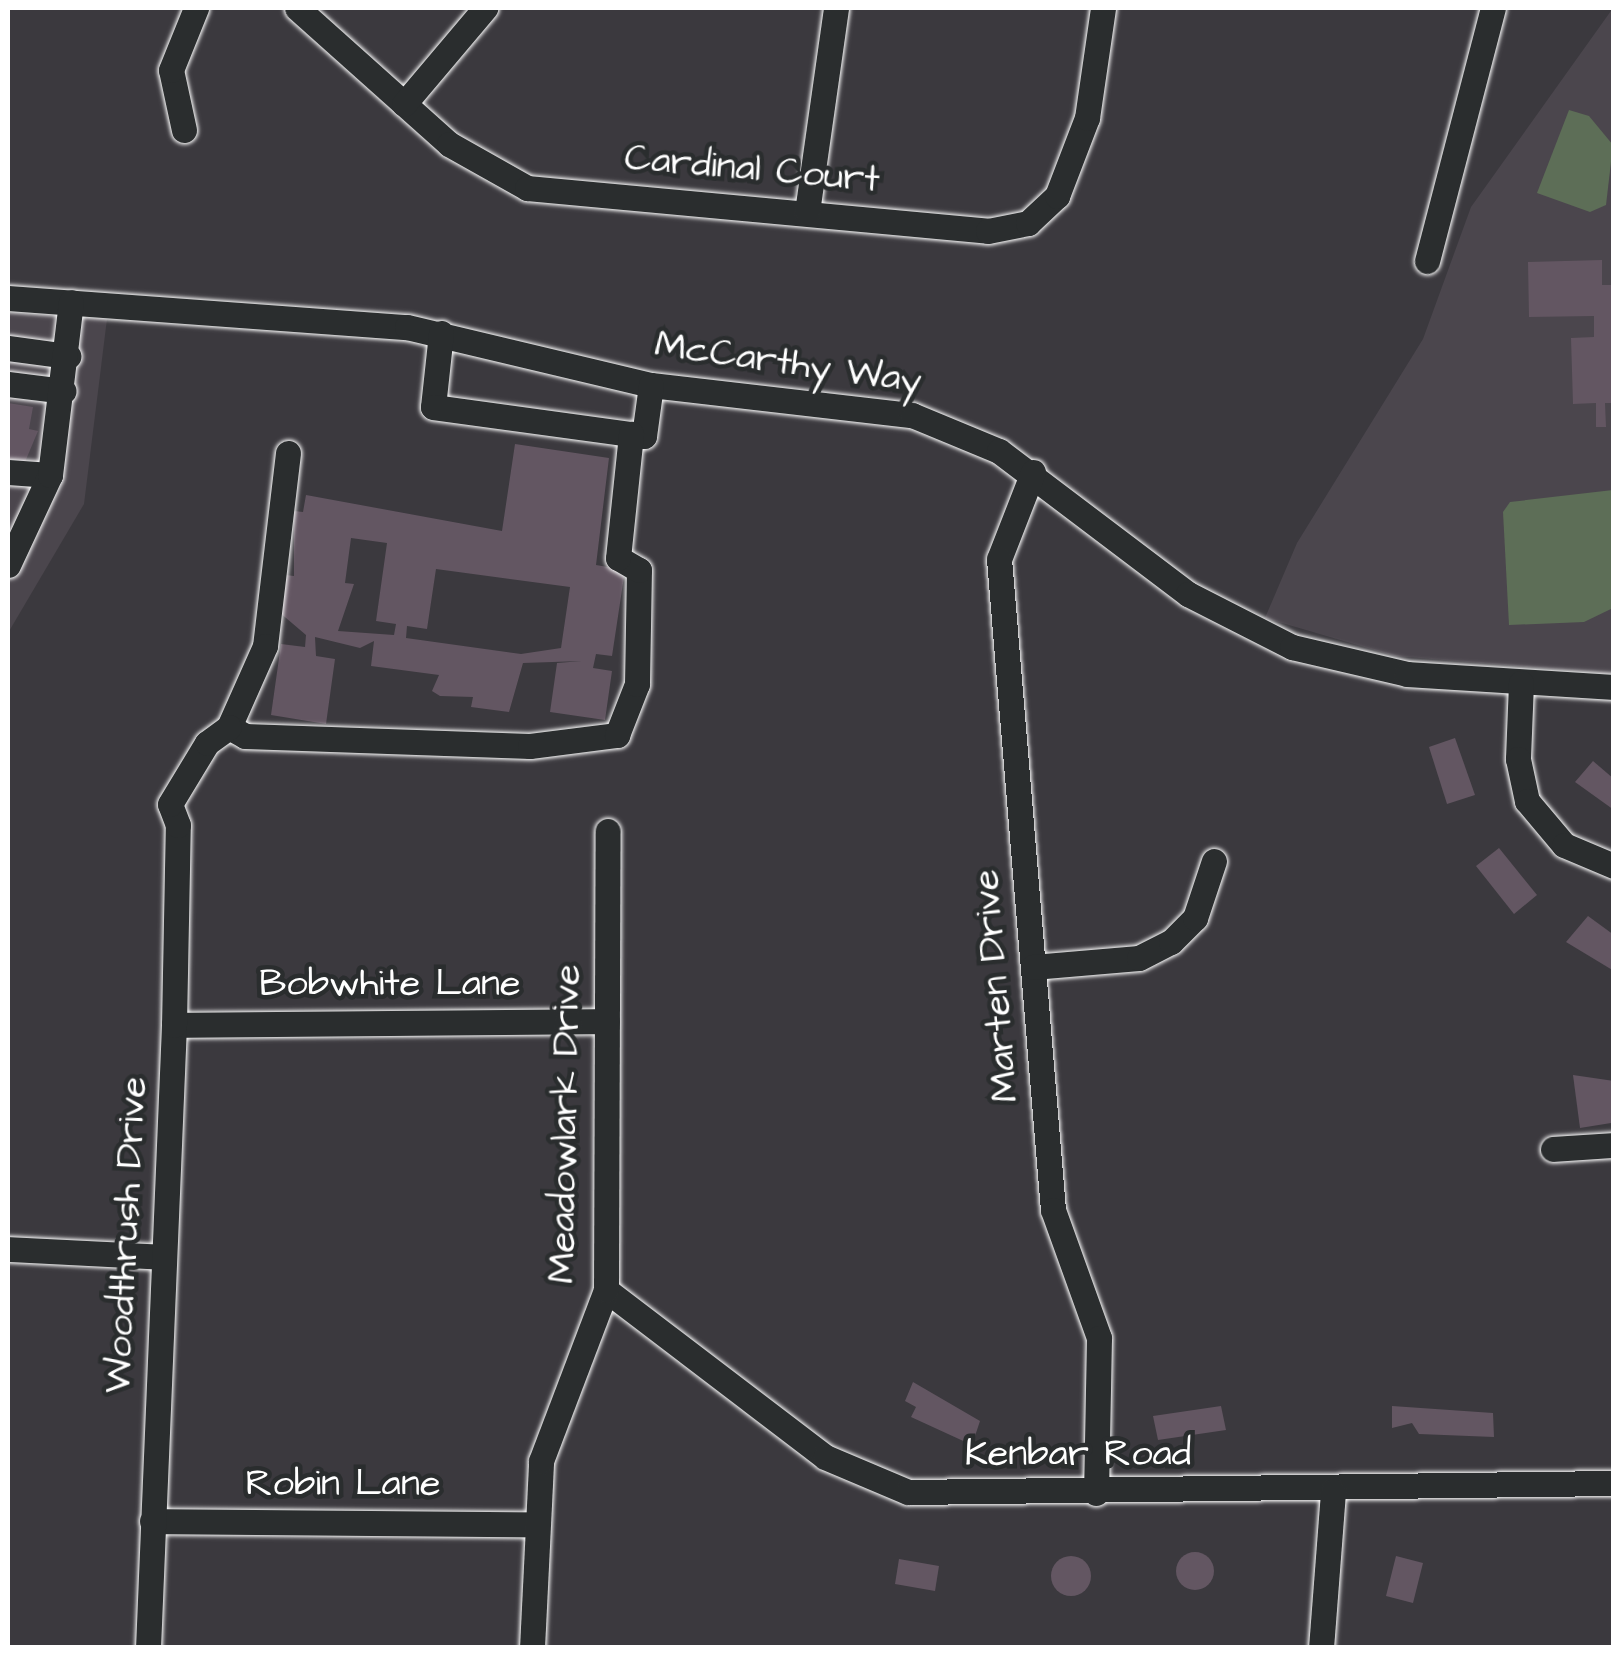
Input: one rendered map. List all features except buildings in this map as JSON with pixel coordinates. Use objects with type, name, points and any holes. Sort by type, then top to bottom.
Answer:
[{"type":"street","points":[[184,130],[171,70],[196,8]]},
{"type":"street","name":"Cardinal Court","points":[[297,8],[404,104],[488,171],[527,188],[988,230],[1028,223],[1057,196],[1076,158],[1103,8]]},
{"type":"street","points":[[404,104],[486,8]]},
{"type":"street","points":[[807,212],[836,8]]},
{"type":"street","points":[[1427,261],[1492,8]]},
{"type":"street","name":"McCarthy Way","points":[[8,298],[441,333],[651,385],[912,415],[1033,472],[1168,580],[1272,639],[1370,668],[1520,683],[1614,687]]},
{"type":"street","points":[[8,564],[50,476],[64,391],[72,302]]},
{"type":"street","points":[[441,333],[433,406],[644,436],[651,385]]},
{"type":"street","points":[[8,348],[68,356]]},
{"type":"street","points":[[8,384],[64,391]]},
{"type":"street","points":[[288,453],[265,646],[229,726],[246,736],[530,746],[618,735],[637,684],[639,570],[618,558],[631,434]]},
{"type":"street","points":[[8,472],[50,476]]},
{"type":"street","name":"Marten Drive","points":[[1033,472],[999,559],[1053,1210],[1099,1338],[1096,1493]]},
{"type":"street","points":[[1520,683],[1518,759],[1527,802],[1564,846],[1614,866]]},
{"type":"street","name":"Woodthrush Drive","points":[[148,1648],[174,1024],[178,826],[170,804],[207,743],[229,726]]},
{"type":"street","name":"Meadowlark Drive","points":[[532,1648],[532,1524],[560,1394],[606,1290],[608,831]]},
{"type":"street","points":[[1034,966],[1140,958],[1171,942],[1195,918],[1214,861]]},
{"type":"street","name":"Bobwhite Lane","points":[[174,1024],[607,1021]]},
{"type":"street","points":[[1553,1150],[1614,1145]]},
{"type":"street","points":[[8,1249],[164,1257]]},
{"type":"street","name":"Kenbar Road","points":[[606,1290],[870,1481],[908,1492],[1333,1492],[1614,1483]]},
{"type":"street","points":[[1322,1648],[1333,1492]]},
{"type":"street","name":"Robin Lane","points":[[152,1522],[532,1524]]},
{"type":"shaded area","points":[[1613,8],[1613,674],[1395,656],[1265,618],[1297,543],[1423,339],[1471,207]]},
{"type":"shaded area","points":[[8,313],[107,319],[84,504],[8,633]]},
{"type":"green space","points":[[1569,110],[1589,116],[1613,145],[1606,205],[1590,212],[1537,193]]},
{"type":"green space","points":[[1613,490],[1613,608],[1584,622],[1509,625],[1503,512],[1510,502]]}]
